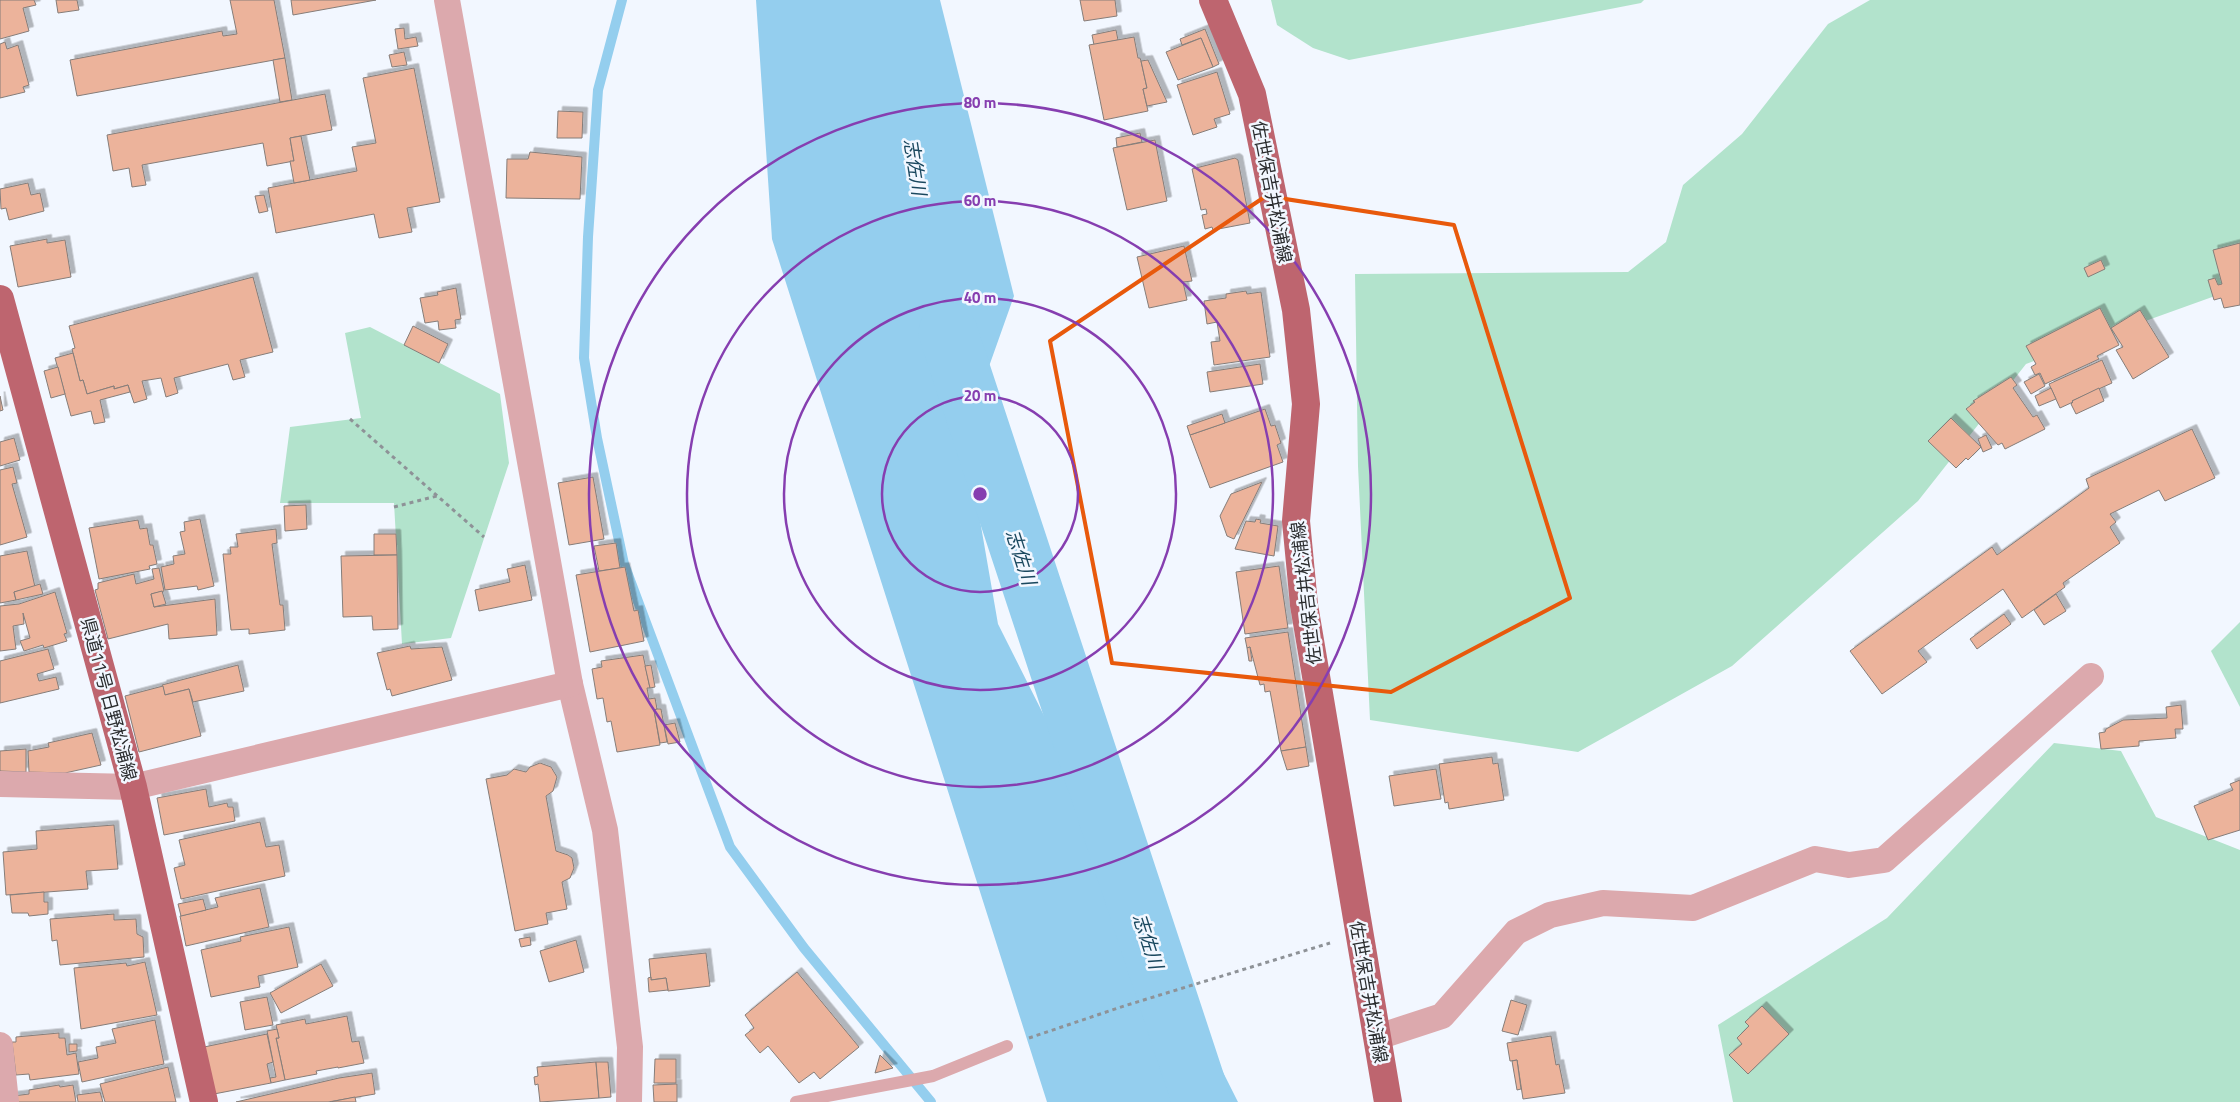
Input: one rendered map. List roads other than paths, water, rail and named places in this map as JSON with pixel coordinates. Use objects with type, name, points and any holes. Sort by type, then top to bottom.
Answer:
[{"type":"main road","name":"佐世保吉井松浦線","points":[[1214,0],[1252,94],[1296,310],[1306,404],[1296,522],[1304,606],[1388,1102]]},
{"type":"main road","name":"県道11号 日野松浦線","points":[[0,299],[133,787],[204,1102]]},
{"type":"street","points":[[446,0],[570,684],[605,830],[630,1047],[629,1102]]},
{"type":"street","points":[[1378,1037],[1442,1016],[1516,932],[1550,915],[1603,903],[1693,908],[1815,859],[1848,865],[1884,860],[2091,676]]},
{"type":"street","points":[[0,784],[133,787],[570,684]]},
{"type":"street","points":[[0,1045],[6,1102]]},
{"type":"lane","points":[[796,1102],[933,1076],[1007,1046]]},
{"type":"water","points":[[756,0],[940,0],[1014,296],[965,434],[998,624],[1238,1102],[1047,1102],[772,239]]},
{"type":"waterway","points":[[622,0],[598,90],[588,237],[584,358],[597,438],[624,564],[730,847],[804,948],[931,1102]]},
{"type":"waterway","name":"志佐川","points":[[948,332],[1202,1102]]}]
